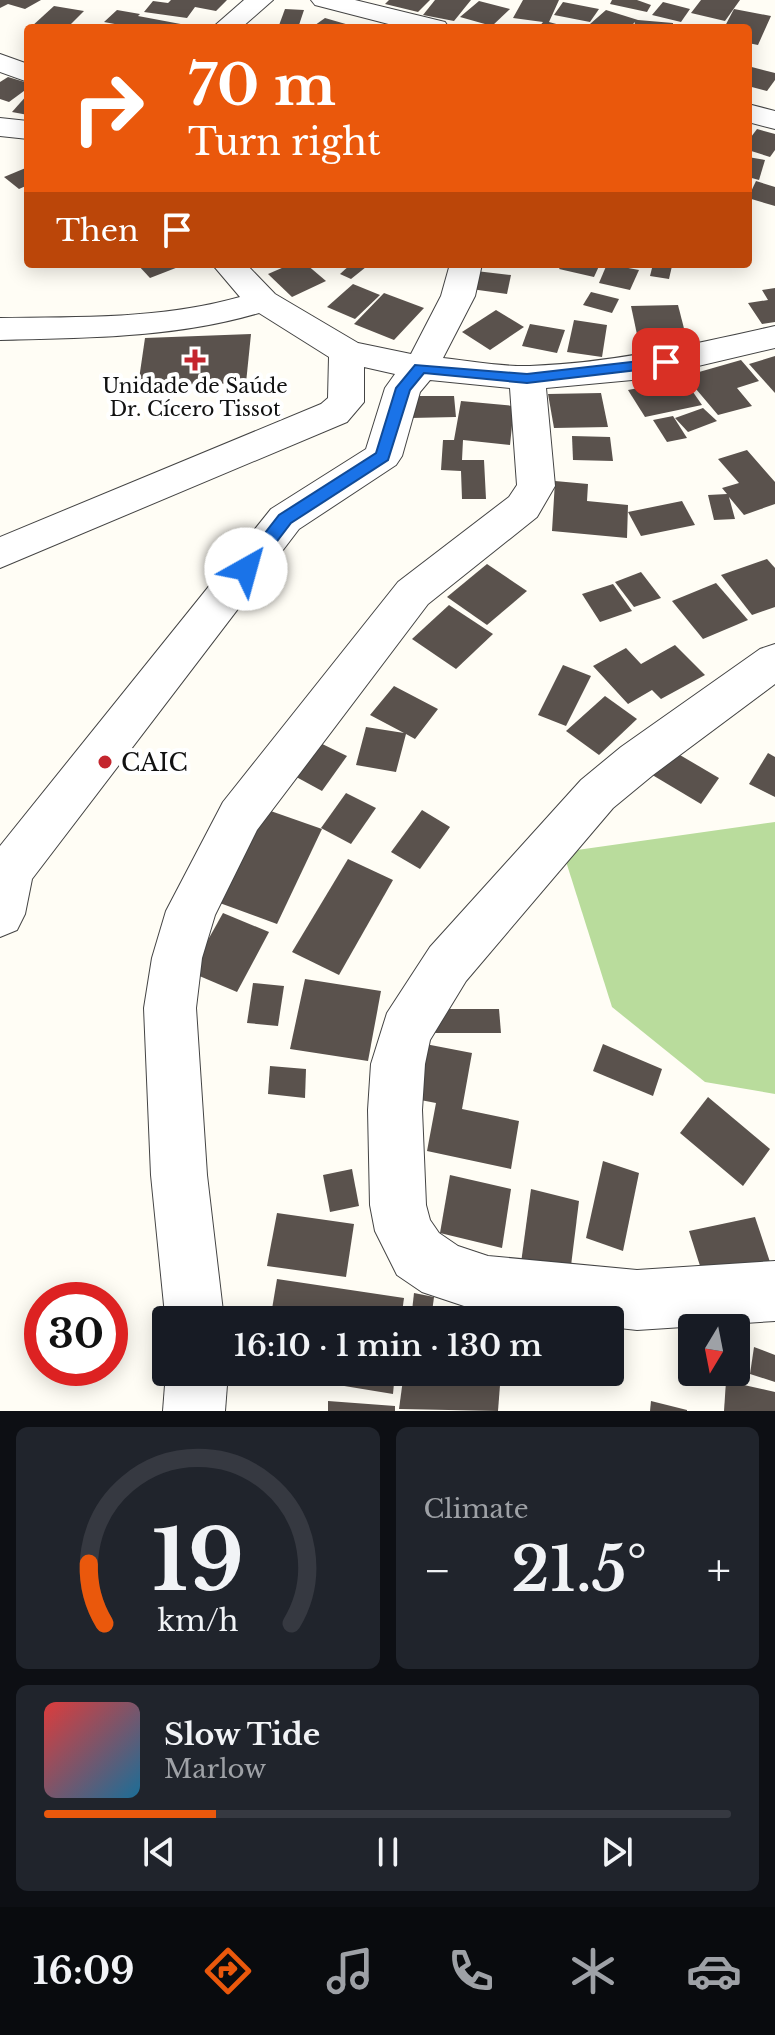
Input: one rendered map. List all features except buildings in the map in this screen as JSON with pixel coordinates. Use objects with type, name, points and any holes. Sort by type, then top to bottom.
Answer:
[{"type":"street","points":[[230,24],[260,0]]},
{"type":"street","points":[[324,0],[420,24]]},
{"type":"street","points":[[0,62],[24,72]]},
{"type":"street","points":[[752,114],[775,120]]},
{"type":"street","points":[[0,127],[24,130]]},
{"type":"street","points":[[232,268],[263,301],[347,352],[421,368],[527,378],[643,367],[775,337]]},
{"type":"street","points":[[3,886],[285,519],[383,456],[403,388],[421,368],[458,296],[465,268]]},
{"type":"street","points":[[0,329],[119,327],[193,319],[263,301]]},
{"type":"street","points":[[0,553],[334,413],[346,402],[347,352]]},
{"type":"street","points":[[193,1306],[179,1175],[170,1008],[177,958],[191,911],[240,816],[413,593],[523,507],[532,496],[536,486],[527,378]]},
{"type":"street","points":[[775,661],[597,794],[448,964],[406,1031],[398,1064],[395,1110],[398,1205],[404,1231],[418,1254],[443,1271],[488,1285],[637,1300],[775,1291]]},
{"type":"street","points":[[194,1411],[196,1386]]},
{"type":"green space","points":[[775,822],[775,1094],[705,1082],[612,1007],[563,852]]},
{"type":"place","name":"Unidade de Saúde Dr. Cícero Tissot","points":[[195,360]]},
{"type":"place","name":"CAIC","points":[[105,762]]},
{"type":"route","points":[[246,569],[285,519],[383,456],[403,388],[421,368],[527,378],[666,362]]}]
